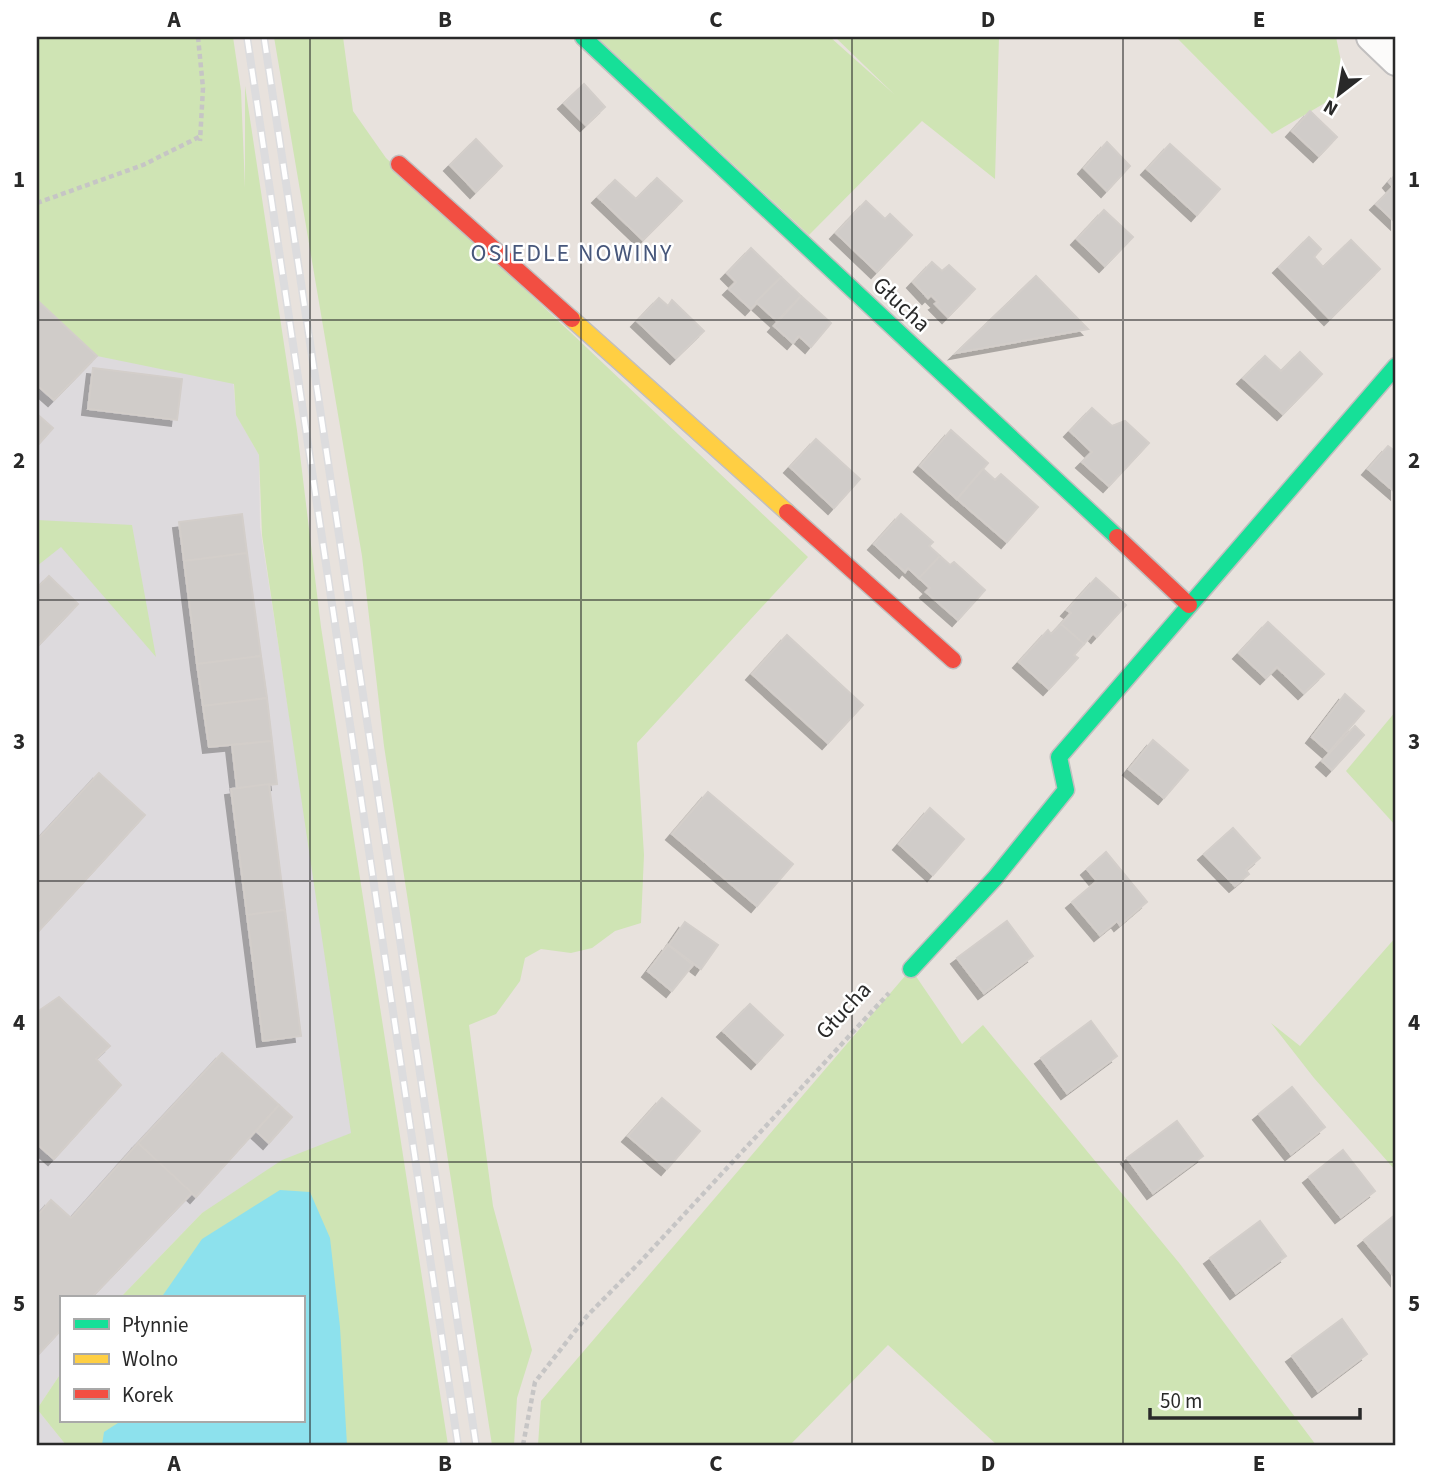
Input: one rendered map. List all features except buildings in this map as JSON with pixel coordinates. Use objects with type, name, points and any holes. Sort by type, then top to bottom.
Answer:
[{"type":"street","name":"Głucha","points":[[583,37],[1189,605]]},
{"type":"street","points":[[1371,37],[1396,61]]},
{"type":"street","points":[[399,163],[953,660]]},
{"type":"street","points":[[911,970],[995,878],[1066,790],[1059,757],[1396,366]]},
{"type":"path","points":[[37,203],[143,165],[200,139],[203,88],[198,37]]},
{"type":"path","name":"Głucha","points":[[523,1445],[535,1382],[587,1316],[911,970]]},
{"type":"shaded area","points":[[37,213],[226,298],[236,414],[259,455],[260,527],[352,1133],[323,1145],[202,1213],[122,1296],[60,1296],[60,1374],[37,1409]]},
{"type":"shaded area","points":[[37,1409],[66,1445],[37,1445]]},
{"type":"green space","points":[[37,37],[233,37],[241,91],[245,188],[245,86],[297,430],[321,627],[448,1445],[66,1445],[37,1409],[60,1374],[60,1422],[304,1422],[304,1296],[122,1296],[202,1213],[282,1160],[351,1133],[262,535],[259,455],[236,415],[234,384],[97,356],[37,300]]},
{"type":"green space","points":[[274,37],[343,37],[353,111],[386,158],[808,557],[637,743],[644,855],[641,923],[615,931],[592,948],[571,953],[541,949],[525,958],[520,981],[496,1014],[469,1025],[493,1206],[532,1350],[517,1398],[514,1445],[492,1445],[384,746],[362,556]]},
{"type":"green space","points":[[597,37],[830,37],[895,95],[835,37],[999,37],[995,179],[922,121],[809,235]]},
{"type":"green space","points":[[1176,37],[1336,37],[1347,90],[1272,134]]},
{"type":"green space","points":[[37,520],[132,525],[156,657],[61,547],[37,566]]},
{"type":"green space","points":[[1396,711],[1396,826],[1346,771]]},
{"type":"green space","points":[[1396,937],[1396,1171],[1314,1078],[1271,1023],[1300,1046]]},
{"type":"green space","points":[[911,969],[962,1044],[983,1025],[1180,1264],[1316,1445],[997,1445],[888,1345],[790,1445],[538,1445],[541,1401]]},
{"type":"water","points":[[280,1190],[310,1192],[330,1238],[340,1327],[347,1445],[102,1445],[104,1432],[119,1422],[304,1422],[304,1296],[162,1296],[202,1239]]},
{"type":"railway","points":[[247,37],[458,1445]]},
{"type":"railway","points":[[264,37],[476,1445]]},
{"type":"traffic: fast","points":[[583,37],[1117,537]]},
{"type":"traffic: fast","points":[[911,969],[995,878],[1066,790],[1059,757],[1396,366]]},
{"type":"traffic: slow","points":[[572,319],[787,512]]},
{"type":"traffic: jam","points":[[399,164],[572,319]]},
{"type":"traffic: jam","points":[[787,512],[953,660]]},
{"type":"traffic: jam","points":[[1117,537],[1189,605]]},
{"type":"district","name":"OSIEDLE NOWINY","points":[[572,253]]}]
